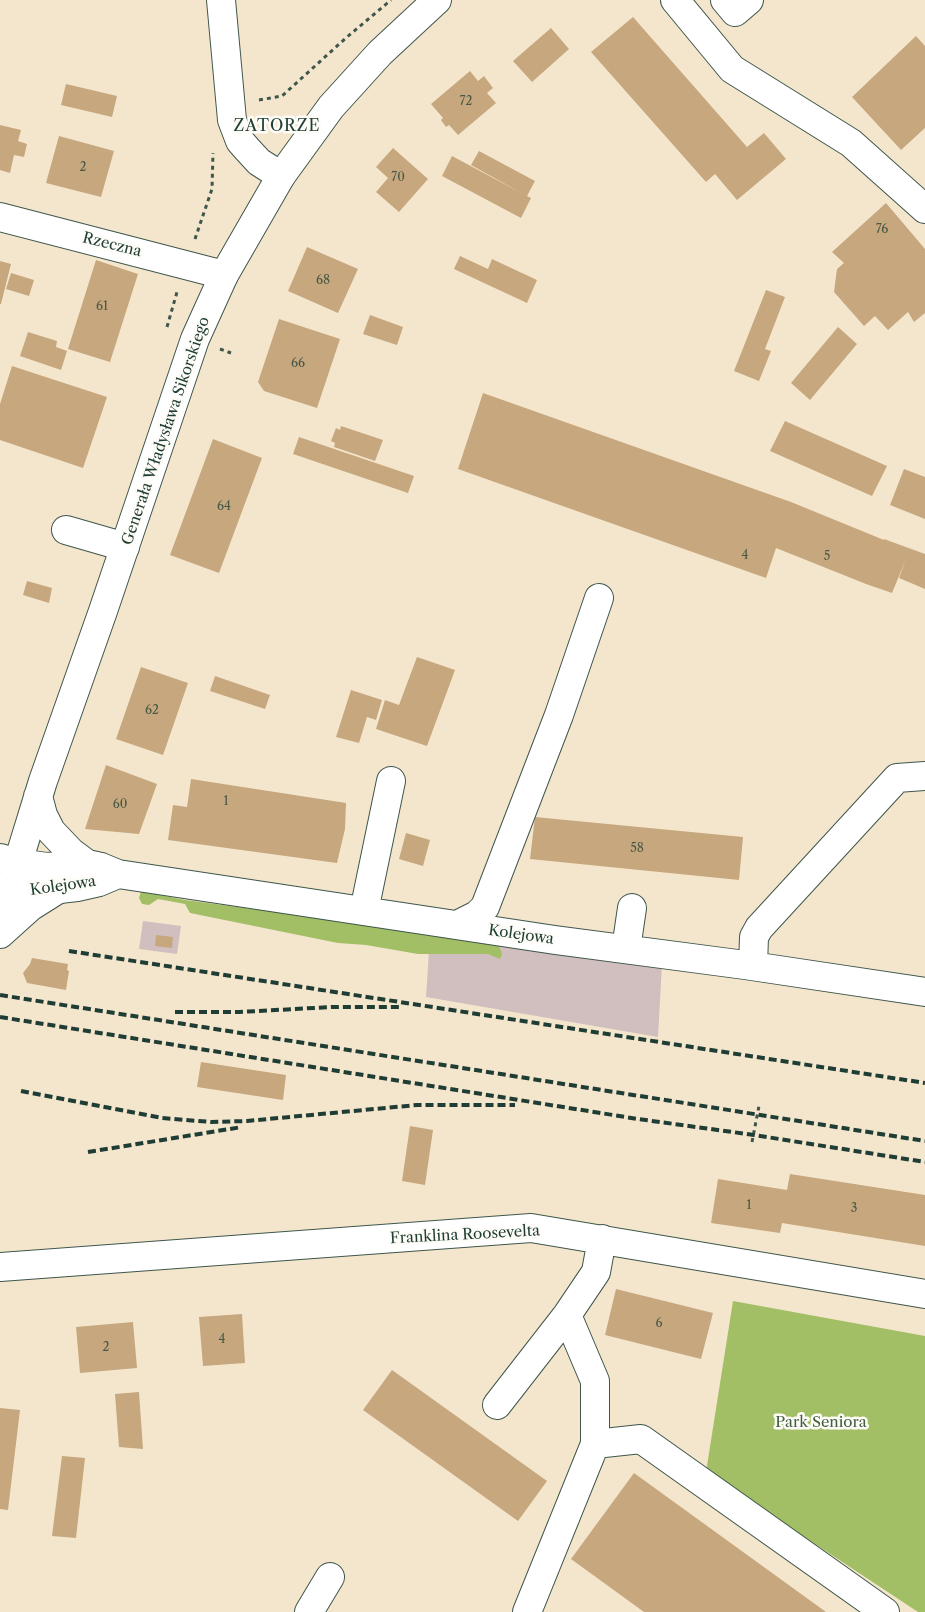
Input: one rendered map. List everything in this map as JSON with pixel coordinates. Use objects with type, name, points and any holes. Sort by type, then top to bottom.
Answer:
[{"type":"street","points":[[221,0],[232,120],[240,141],[259,162],[281,176]]},
{"type":"street","name":"Generała Władysława Sikorskiego","points":[[0,921],[8,892],[8,861],[38,796],[195,339],[224,274],[281,176],[331,107],[380,53],[437,0]]},
{"type":"street","points":[[675,0],[732,69],[851,143],[925,209]]},
{"type":"street","points":[[725,0],[735,12],[749,0]]},
{"type":"street","name":"Rzeczna","points":[[0,217],[224,274]]},
{"type":"street","points":[[66,530],[125,547]]},
{"type":"street","points":[[458,925],[477,915],[485,907],[559,715],[599,598]]},
{"type":"street","points":[[753,966],[754,937],[759,928],[898,778],[925,776]]},
{"type":"street","points":[[364,911],[391,782]]},
{"type":"street","points":[[38,796],[43,815],[51,831],[71,852],[101,874]]},
{"type":"street","name":"Kolejowa","points":[[8,861],[925,992]]},
{"type":"street","name":"Kolejowa","points":[[8,892],[57,890],[101,874]]},
{"type":"street","points":[[0,934],[30,907],[57,890]]},
{"type":"street","points":[[626,949],[632,908]]},
{"type":"street","name":"Franklina Roosevelta","points":[[0,1267],[531,1228],[925,1294]]},
{"type":"street","points":[[497,1405],[567,1315],[596,1272],[602,1239]]},
{"type":"street","points":[[527,1612],[595,1444],[595,1381],[567,1315]]},
{"type":"street","points":[[595,1444],[641,1439],[885,1612]]},
{"type":"street","points":[[309,1612],[330,1577]]},
{"type":"path","points":[[230,102],[282,96],[391,0]]},
{"type":"path","points":[[166,328],[212,188],[213,152]]},
{"type":"path","points":[[752,1142],[759,1106]]},
{"type":"shaded area","points":[[143,921],[181,926],[177,954],[139,949]]},
{"type":"shaded area","points":[[430,936],[662,964],[658,1037],[426,997]]},
{"type":"green space","points":[[148,889],[160,895],[185,900],[358,923],[499,946],[502,954],[500,959],[488,954],[418,954],[366,945],[338,943],[190,913],[185,904],[158,899],[149,905],[142,904],[139,898],[141,891]]},
{"type":"green space","name":"Park Seniora","points":[[733,1301],[925,1336],[925,1612],[918,1612],[706,1472]]},
{"type":"building","points":[[633,17],[747,147],[764,133],[786,159],[737,200],[715,174],[706,182],[591,52]]},
{"type":"building","points":[[551,28],[569,49],[532,82],[513,61]]},
{"type":"building","points":[[916,36],[925,46],[925,128],[901,150],[852,97]]},
{"type":"building","points":[[470,71],[478,81],[484,76],[493,88],[487,93],[496,103],[458,135],[449,125],[446,127],[441,120],[443,118],[431,104]]},
{"type":"building","points":[[66,84],[117,96],[112,117],[61,105]]},
{"type":"building","points":[[0,125],[21,130],[18,141],[27,144],[24,157],[14,155],[10,173],[0,170]]},
{"type":"building","points":[[59,136],[114,151],[101,197],[46,183]]},
{"type":"building","points":[[393,148],[428,179],[399,212],[376,192],[388,178],[376,167]]},
{"type":"building","points":[[479,151],[535,181],[527,196],[531,198],[521,218],[442,176],[452,156],[525,195],[471,165]]},
{"type":"building","points":[[886,203],[925,249],[925,313],[914,322],[908,312],[888,330],[875,316],[864,326],[834,292],[837,269],[844,263],[832,252]]},
{"type":"building","points":[[307,247],[358,269],[338,313],[288,291]]},
{"type":"building","points":[[460,256],[488,269],[492,259],[537,280],[527,303],[454,269]]},
{"type":"building","points":[[96,260],[138,274],[110,362],[68,349]]},
{"type":"building","points":[[0,261],[11,264],[1,304],[0,304]]},
{"type":"building","points":[[11,273],[34,280],[29,296],[6,289]]},
{"type":"building","points":[[766,290],[785,297],[765,349],[771,351],[759,381],[734,371]]},
{"type":"building","points":[[370,315],[403,327],[397,345],[363,334]]},
{"type":"building","points":[[279,319],[340,339],[317,408],[264,391],[258,382]]},
{"type":"building","points":[[838,327],[857,344],[810,400],[791,383]]},
{"type":"building","points":[[28,332],[57,341],[56,347],[67,351],[61,370],[20,356]]},
{"type":"building","points":[[12,366],[107,397],[83,468],[0,440],[0,404]]},
{"type":"building","points":[[483,393],[791,502],[884,540],[925,554],[925,589],[899,578],[906,559],[892,593],[776,548],[766,578],[458,469]]},
{"type":"building","points":[[785,421],[887,466],[872,496],[770,451]]},
{"type":"building","points":[[341,426],[383,440],[375,461],[334,447],[335,443],[331,441],[336,428],[340,430]]},
{"type":"building","points":[[299,437],[414,476],[408,493],[293,454]]},
{"type":"building","points":[[213,439],[262,458],[219,573],[170,555]]},
{"type":"building","points":[[904,469],[925,477],[925,519],[890,505]]},
{"type":"building","points":[[27,581],[52,588],[49,603],[23,595]]},
{"type":"building","points":[[417,657],[455,670],[427,746],[376,729],[385,700],[399,705]]},
{"type":"building","points":[[141,667],[188,683],[163,755],[116,739]]},
{"type":"building","points":[[215,676],[270,695],[265,709],[210,691]]},
{"type":"building","points":[[351,690],[382,700],[376,720],[367,717],[359,743],[336,737]]},
{"type":"building","points":[[106,765],[157,784],[139,834],[85,829]]},
{"type":"building","points":[[191,779],[346,803],[345,829],[337,863],[168,840],[173,805],[187,807]]},
{"type":"building","points":[[535,817],[743,837],[739,880],[530,859]]},
{"type":"building","points":[[406,833],[430,840],[423,866],[399,859]]},
{"type":"building","points":[[156,935],[173,937],[172,948],[155,946]]},
{"type":"building","points":[[32,958],[68,964],[67,970],[69,971],[66,990],[27,983],[23,973]]},
{"type":"building","points":[[201,1062],[286,1075],[283,1100],[197,1087]]},
{"type":"building","points":[[410,1126],[433,1130],[425,1185],[402,1181]]},
{"type":"building","points":[[790,1174],[925,1195],[925,1246],[782,1223],[780,1233],[711,1223],[718,1179],[787,1190]]},
{"type":"building","points":[[616,1289],[713,1313],[701,1359],[605,1335]]},
{"type":"building","points":[[242,1314],[245,1363],[203,1366],[199,1317]]},
{"type":"building","points":[[133,1322],[137,1368],[80,1373],[76,1327]]},
{"type":"building","points":[[392,1370],[547,1481],[518,1521],[363,1410]]},
{"type":"building","points":[[139,1392],[143,1449],[119,1447],[115,1394]]},
{"type":"building","points":[[0,1408],[20,1410],[8,1510],[0,1509]]},
{"type":"building","points":[[62,1456],[85,1458],[76,1538],[52,1536]]},
{"type":"building","points":[[634,1473],[826,1612],[644,1612],[571,1559]]},
{"type":"railway","points":[[69,951],[925,1083]]},
{"type":"railway","points":[[0,995],[925,1141]]},
{"type":"railway","points":[[175,1012],[239,1012],[332,1007],[401,1007]]},
{"type":"railway","points":[[0,1017],[638,1119],[925,1162]]},
{"type":"railway","points":[[21,1091],[162,1118],[211,1122],[247,1121],[417,1105],[515,1105]]},
{"type":"railway","points":[[88,1152],[242,1127]]},
{"type":"district","name":"ZATORZE","points":[[277,126]]}]
